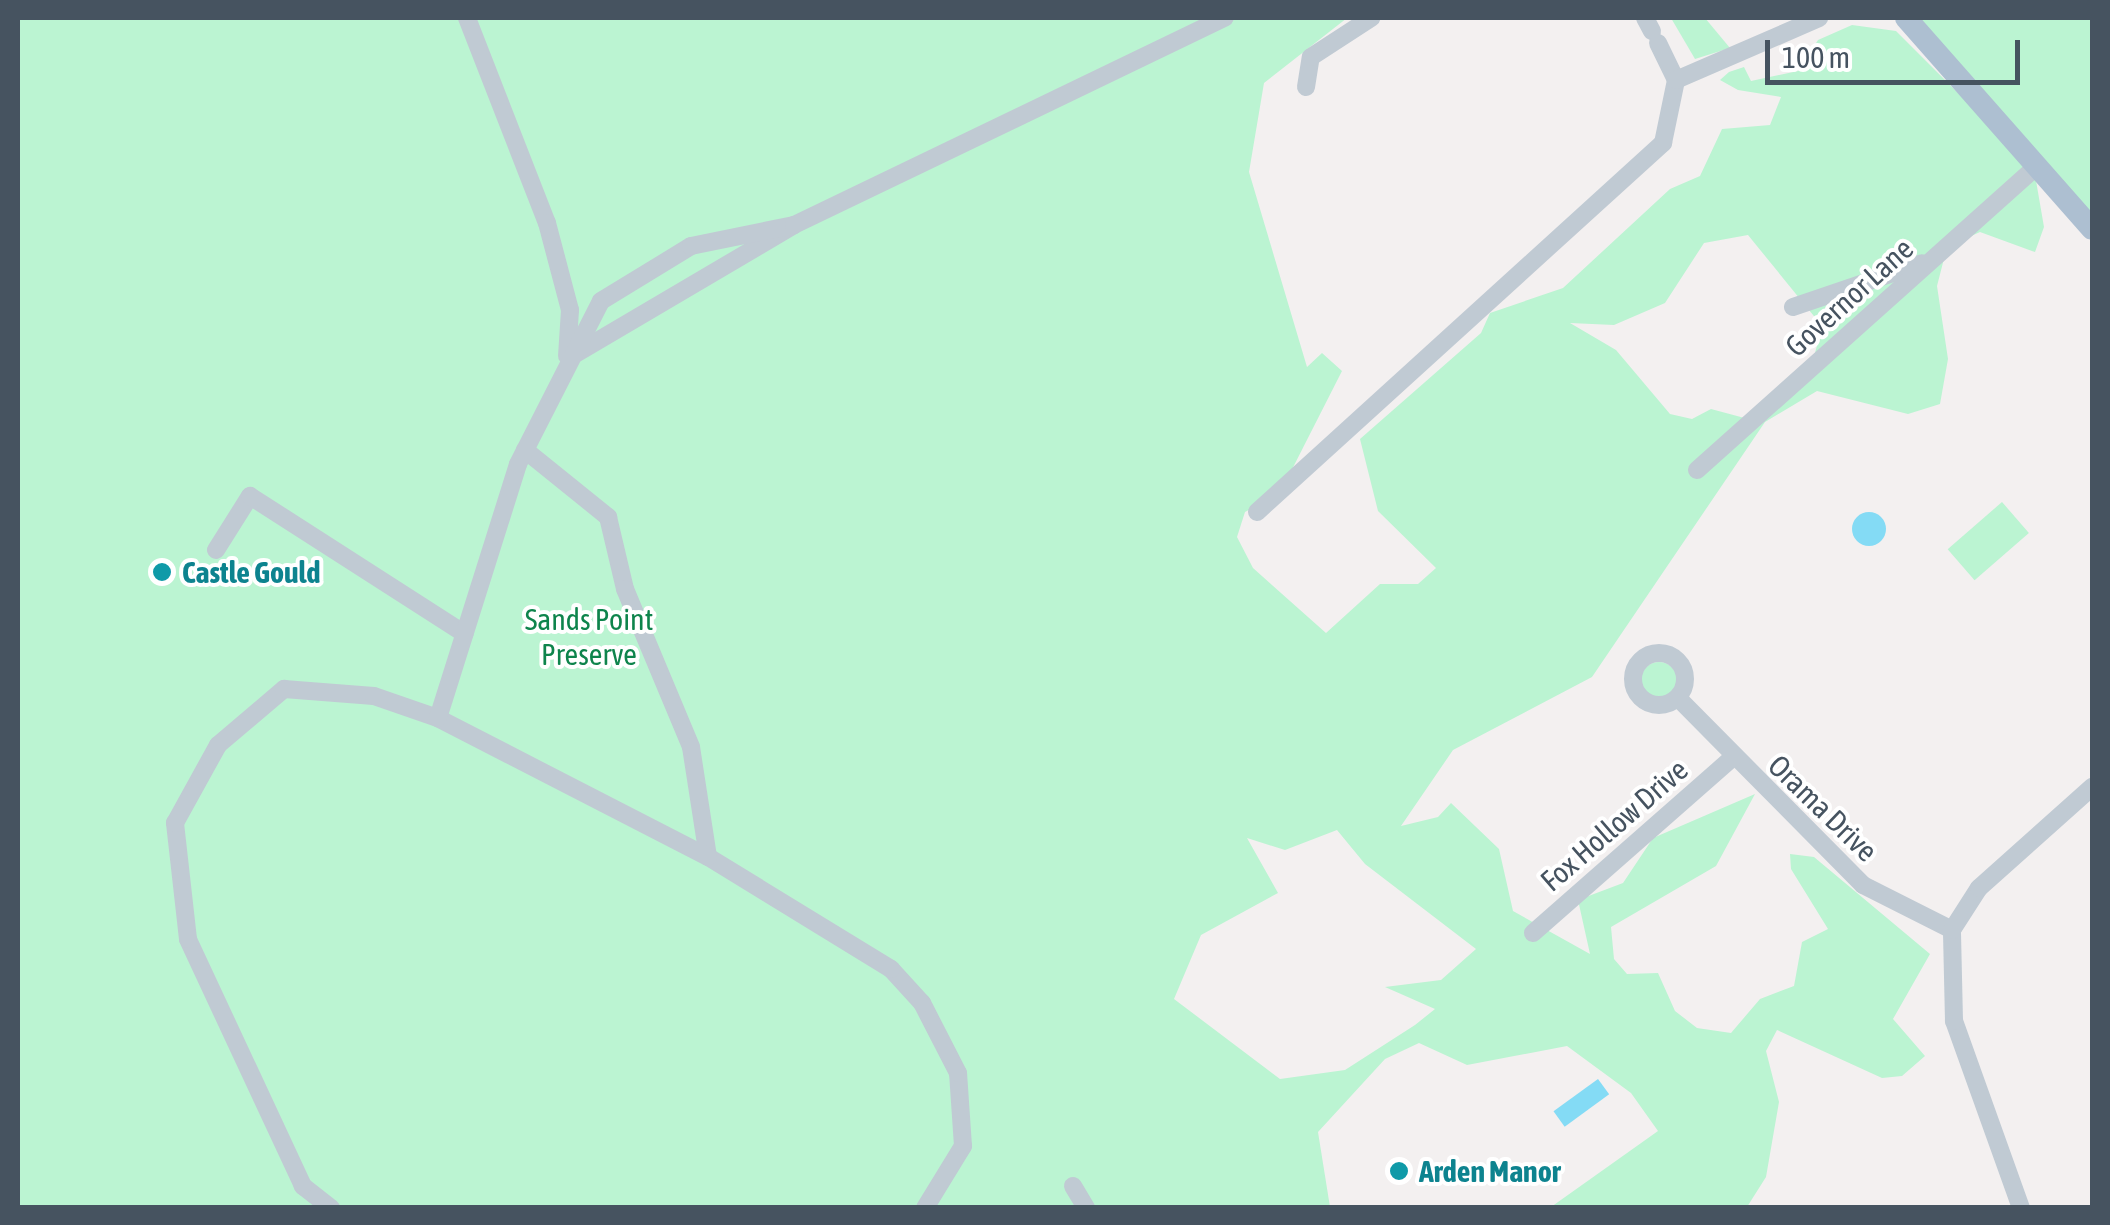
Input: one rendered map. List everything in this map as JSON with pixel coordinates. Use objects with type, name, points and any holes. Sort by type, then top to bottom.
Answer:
[{"type":"main road","points":[[1906,18],[2092,229]]},
{"type":"street","points":[[468,18],[547,223],[570,310],[567,362]]},
{"type":"street","points":[[438,718],[525,450],[601,301],[691,246],[794,225],[1225,18]]},
{"type":"street","points":[[1306,87],[1311,57],[1371,18]]},
{"type":"street","points":[[1676,80],[1819,18]]},
{"type":"street","points":[[1257,512],[1663,143],[1676,80],[1652,31]]},
{"type":"street","name":"Governor Lane","points":[[1697,470],[2038,166]]},
{"type":"street","points":[[567,362],[604,330],[778,242],[794,225]]},
{"type":"street","points":[[1793,307],[1932,260]]},
{"type":"street","points":[[525,450],[608,517],[625,589],[690,747],[708,857]]},
{"type":"street","points":[[216,550],[250,496],[465,634]]},
{"type":"street","points":[[313,1208],[188,939],[174,838],[181,802],[218,745],[284,689],[374,696],[438,718],[708,857],[891,969],[947,1042],[963,1146],[924,1208]]},
{"type":"street","name":"Orama Drive","points":[[1678,698],[1732,758],[1864,884],[1952,930]]},
{"type":"street","name":"Fox Hollow Drive","points":[[1532,934],[1732,758]]},
{"type":"street","points":[[2022,1208],[1954,1021],[1952,930],[1979,888],[2092,787]]},
{"type":"street","points":[[303,1186],[331,1208]]},
{"type":"street","points":[[1073,1186],[1086,1208]]},
{"type":"green space","name":"Sands Point Preserve","points":[[18,18],[1347,18],[1264,83],[1249,172],[1307,367],[1322,353],[1342,371],[1280,493],[1245,512],[1237,537],[1253,568],[1326,633],[1380,584],[1418,584],[1436,568],[1378,511],[1360,439],[1481,333],[1490,313],[1563,288],[1670,189],[1700,176],[1722,129],[1770,125],[1781,97],[1738,90],[1720,80],[1729,72],[1744,67],[1751,81],[1798,71],[1818,40],[1852,25],[1896,31],[2034,169],[2044,227],[2035,252],[1980,232],[1947,247],[1937,286],[1948,359],[1940,404],[1908,414],[1817,391],[1765,422],[1592,677],[1453,750],[1401,826],[1438,817],[1451,803],[1499,849],[1513,911],[1590,954],[1578,900],[1623,883],[1653,838],[1755,794],[1716,866],[1611,927],[1614,959],[1627,974],[1658,973],[1675,1011],[1697,1028],[1731,1033],[1760,999],[1794,986],[1802,942],[1828,929],[1791,869],[1790,854],[1814,857],[1930,954],[1893,1019],[1925,1056],[1902,1076],[1882,1078],[1777,1030],[1766,1051],[1779,1102],[1766,1177],[1747,1207],[1551,1207],[1658,1131],[1631,1093],[1567,1046],[1467,1065],[1419,1043],[1385,1059],[1318,1132],[1330,1207],[18,1207]],"holes":[[[1748,235],[1822,326],[1815,353],[1752,420],[1711,409],[1692,419],[1670,414],[1616,350],[1570,323],[1614,325],[1665,303],[1704,243]],[[1337,830],[1365,864],[1476,949],[1441,980],[1385,987],[1435,1009],[1415,1025],[1345,1070],[1280,1079],[1174,999],[1201,935],[1278,893],[1247,838],[1285,850]]]},
{"type":"green space","points":[[1671,18],[1705,18],[1730,48],[1695,59]]},
{"type":"green space","points":[[1906,18],[2092,18],[2092,229]]},
{"type":"green space","points":[[2002,502],[2029,533],[1975,580],[1948,549]]},
{"type":"green space","points":[[1659,662],[1672,667],[1677,680],[1672,693],[1659,698],[1646,693],[1641,680],[1646,667]]},
{"type":"water","points":[[1869,512],[1881,517],[1886,529],[1881,541],[1869,546],[1857,541],[1852,529],[1857,517]]},
{"type":"water","points":[[1598,1079],[1609,1094],[1565,1127],[1554,1111]]},
{"type":"place","name":"Castle Gould","points":[[162,572]]},
{"type":"place","name":"Arden Manor","points":[[1399,1171]]}]
